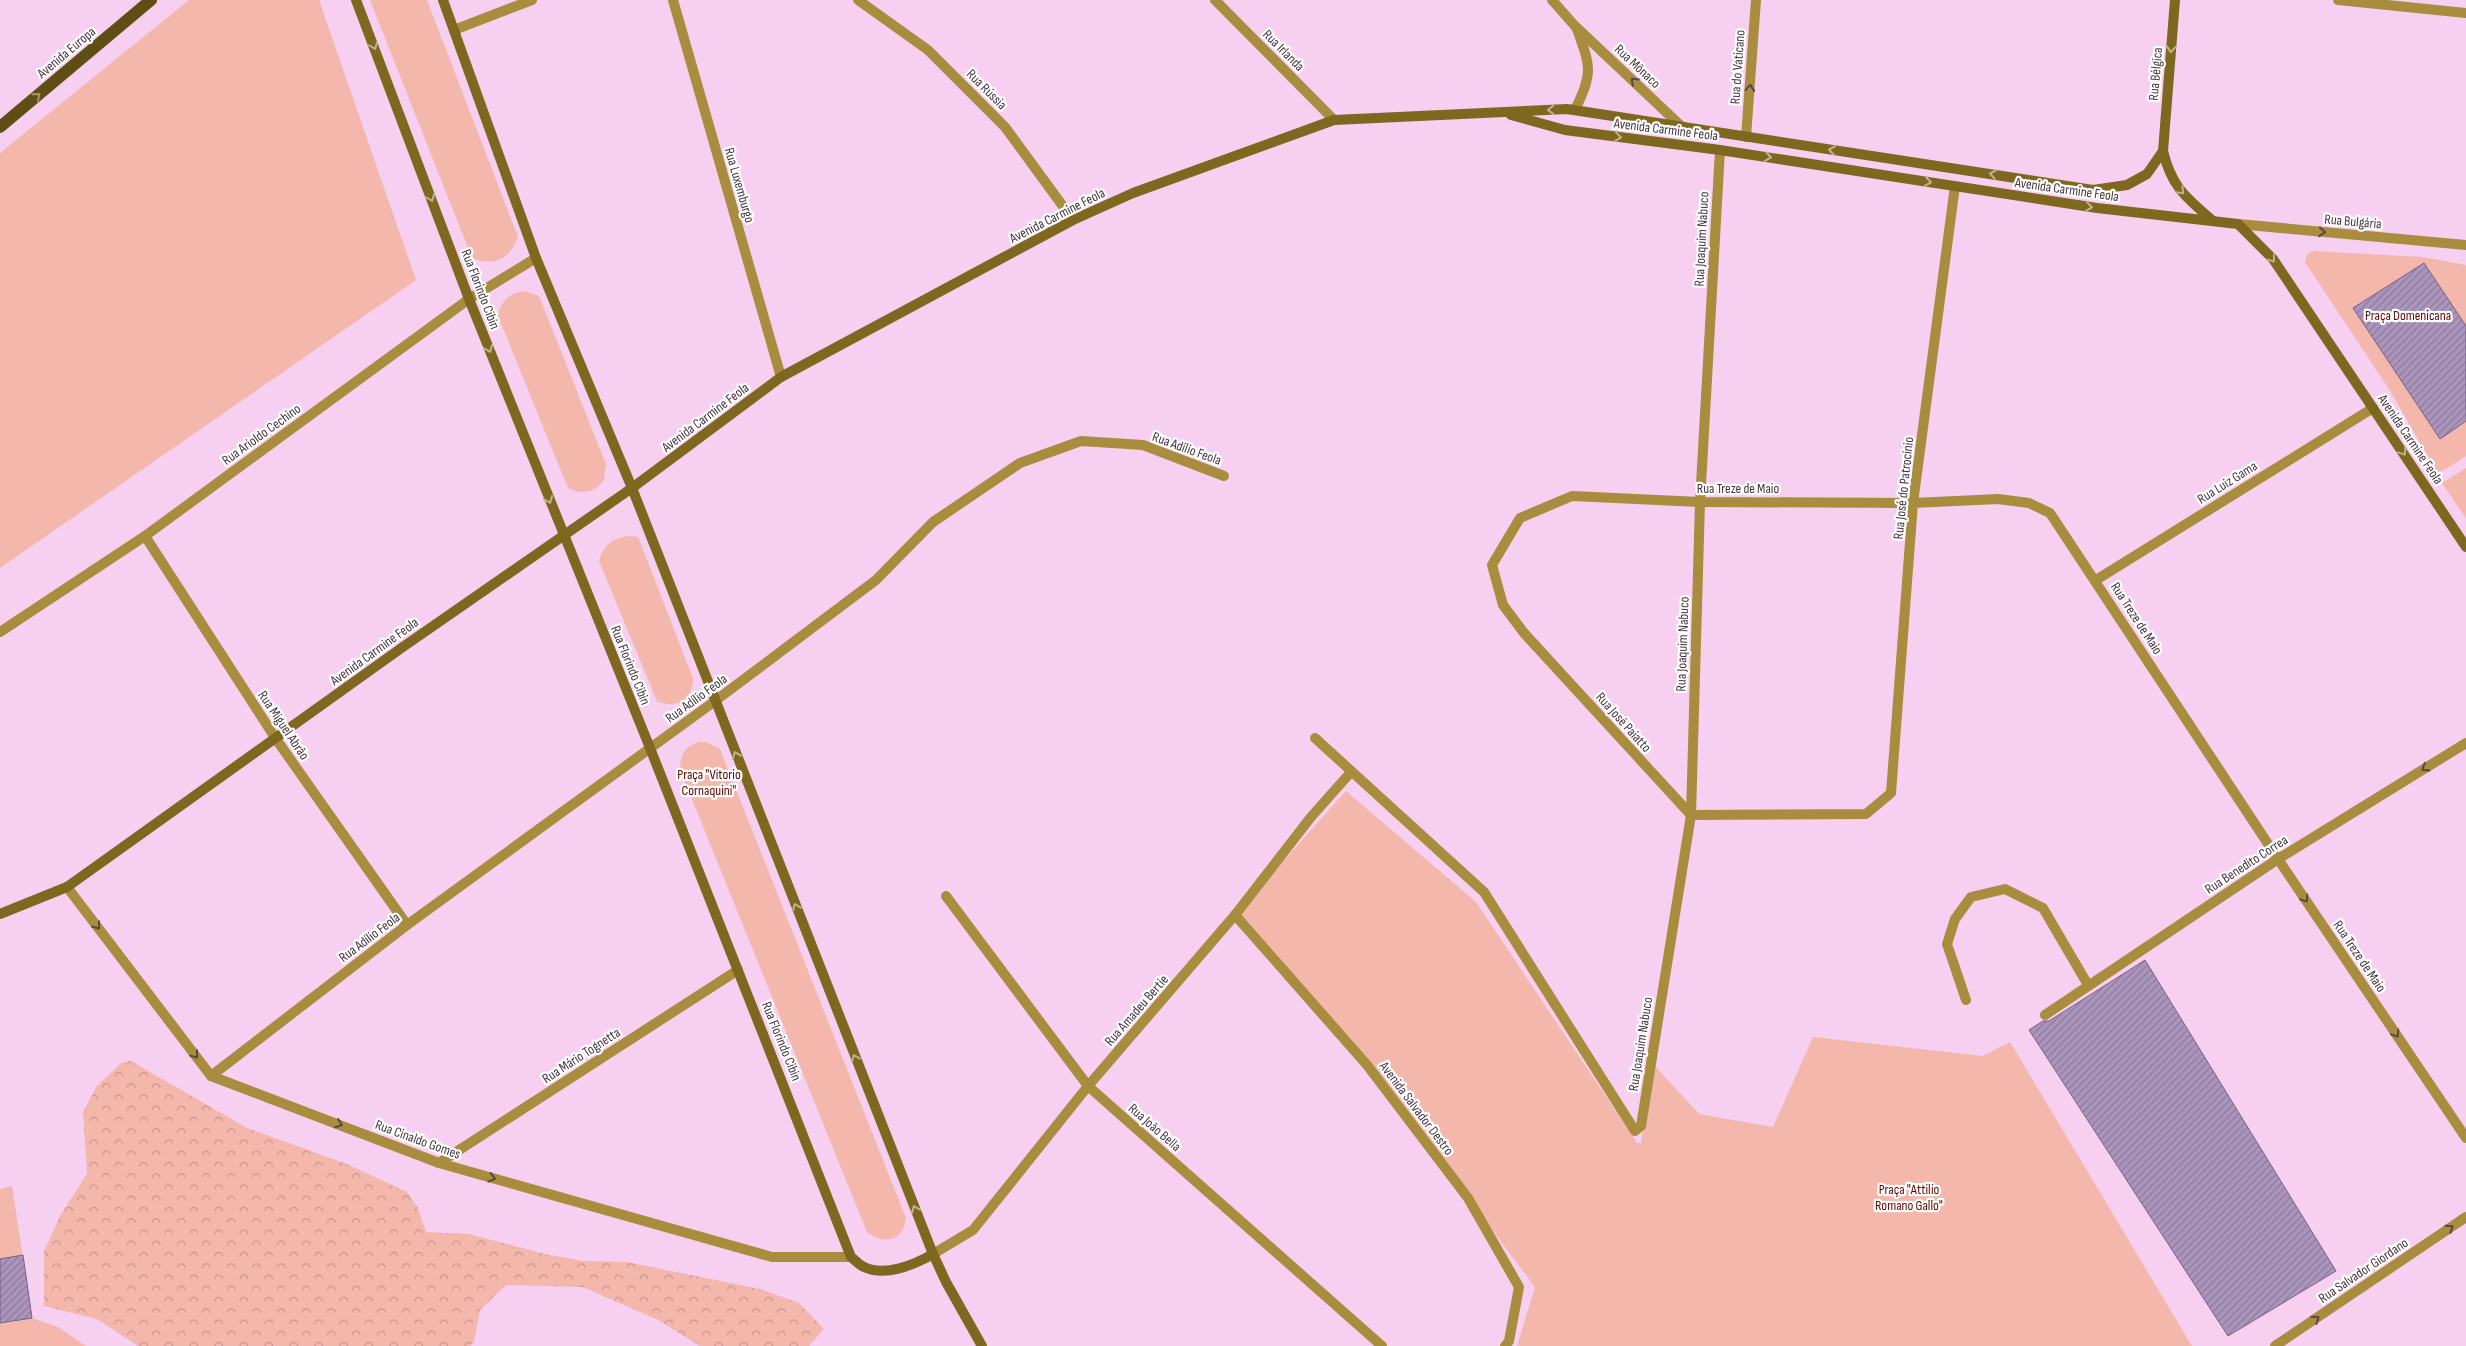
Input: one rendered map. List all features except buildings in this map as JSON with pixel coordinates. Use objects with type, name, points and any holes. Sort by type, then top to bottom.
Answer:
[{"type":"main road","name":"Avenida Europa","points":[[0,127],[151,0]]},
{"type":"main road","name":"Rua Florindo Cibin","points":[[356,0],[469,299],[650,748],[851,1257]]},
{"type":"main road","points":[[443,0],[536,258],[632,488],[933,1254],[946,1282],[982,1346]]},
{"type":"main road","name":"Rua Bélgica","points":[[2175,0],[2163,151],[2168,171],[2176,186],[2213,222]]},
{"type":"main road","name":"Avenida Carmine Feola","points":[[0,914],[67,887],[632,488],[781,377],[1073,220],[1133,193],[1334,120],[1567,109],[2093,190],[2127,184],[2147,174],[2163,151]]},
{"type":"main road","name":"Avenida Carmine Feola","points":[[1502,113],[1565,130],[1720,150],[2097,208],[2238,224],[2273,259],[2466,547]]},
{"type":"main road","points":[[851,1257],[864,1267],[882,1270],[912,1266],[933,1254]]},
{"type":"street","points":[[454,30],[532,0]]},
{"type":"street","name":"Rua Luxemburgo","points":[[673,0],[781,377]]},
{"type":"street","name":"Rua Rússia","points":[[858,0],[928,50],[998,120],[1073,220]]},
{"type":"street","name":"Rua Irlanda","points":[[1215,0],[1334,120]]},
{"type":"street","name":"Rua Mônaco","points":[[1552,0],[1576,26],[1682,127]]},
{"type":"street","name":"Rua do Vaticano","points":[[1746,137],[1756,0]]},
{"type":"street","points":[[2338,0],[2466,13]]},
{"type":"street","name":"Rua Mônaco","points":[[1575,110],[1587,84],[1589,74],[1589,62],[1576,26]]},
{"type":"street","name":"Rua Joaquim Nabuco","points":[[1351,772],[1484,892],[1635,1131],[1641,1126],[1691,815],[1700,502],[1720,150]]},
{"type":"street","name":"Rua José do Patrocínio","points":[[1691,815],[1866,814],[1891,793],[1913,503],[1956,186]]},
{"type":"street","name":"Rua Bulgária","points":[[2238,224],[2466,246]]},
{"type":"street","name":"Rua Arioldo Cechino","points":[[0,632],[145,536],[469,299],[536,258]]},
{"type":"street","name":"Rua Luiz Gama","points":[[2096,580],[2373,408]]},
{"type":"street","name":"Rua Adílio Feola","points":[[211,1076],[407,925],[715,701],[876,580],[933,522],[1020,463],[1081,441],[1143,446],[1224,476]]},
{"type":"street","name":"Rua Treze de Maio","points":[[1572,496],[1700,502],[1913,503],[1998,499],[2029,503],[2050,513],[2096,580],[2278,859],[2466,1138]]},
{"type":"street","name":"Rua José Paiatto","points":[[1572,496],[1520,518],[1492,566],[1503,605],[1524,633],[1691,815]]},
{"type":"street","name":"Rua Miguel Abrão","points":[[145,536],[276,740],[407,925]]},
{"type":"street","points":[[1315,738],[1351,772]]},
{"type":"street","name":"Rua Benedito Correa","points":[[2045,1015],[2278,859],[2466,743]]},
{"type":"street","name":"Rua Amadeu Bertie","points":[[933,1254],[973,1230],[1088,1086],[1235,915],[1311,817],[1351,772]]},
{"type":"street","points":[[67,887],[211,1076]]},
{"type":"street","points":[[1966,1000],[1947,944],[1956,920],[1971,897],[2005,888],[2043,908],[2088,985]]},
{"type":"street","name":"Rua João Bella","points":[[946,896],[1088,1086],[1382,1346]]},
{"type":"street","name":"Avenida Salvador Destro","points":[[1235,915],[1367,1065],[1468,1198],[1519,1287],[1509,1340],[1505,1346]]},
{"type":"street","name":"Rua Mário Tognetta","points":[[439,1163],[738,970]]},
{"type":"street","name":"Rua Cinaldo Gomes","points":[[211,1076],[439,1163],[772,1257],[851,1257]]},
{"type":"street","name":"Rua Salvador Giordano","points":[[2275,1346],[2466,1217]]},
{"type":"green space","points":[[189,0],[319,0],[416,280],[0,568],[0,153]]},
{"type":"green space","points":[[370,0],[427,0],[518,237],[515,245],[506,256],[487,262],[472,258]]},
{"type":"green space","name":"Praça Domenicana","points":[[2314,251],[2423,257],[2466,265],[2466,456],[2438,474],[2389,389],[2305,262],[2307,254]]},
{"type":"green space","points":[[524,291],[539,296],[606,464],[604,480],[596,488],[588,492],[579,492],[568,488],[498,316],[501,306],[506,299]]},
{"type":"green space","points":[[2466,468],[2466,518],[2442,483]]},
{"type":"green space","points":[[638,537],[693,678],[687,697],[677,703],[671,704],[657,701],[599,561],[609,543],[618,538]]},
{"type":"green space","name":"Praça \"Vitorio Cornaquini\"","points":[[698,742],[706,742],[720,749],[906,1218],[901,1231],[892,1238],[880,1239],[867,1232],[681,772],[680,762],[683,753]]},
{"type":"green space","name":"Praça \"Attilio Romano Gallo\"","points":[[1346,791],[1476,902],[1637,1143],[1641,1143],[1653,1064],[1699,1114],[1773,1127],[1813,1037],[1983,1056],[2010,1042],[2192,1346],[1517,1346],[1535,1287],[1405,1114],[1235,915]]},
{"type":"green space","points":[[131,1061],[247,1128],[347,1164],[407,1192],[418,1208],[426,1232],[469,1234],[545,1254],[583,1261],[627,1262],[760,1289],[799,1303],[824,1329],[809,1346],[700,1346],[658,1320],[583,1287],[506,1285],[480,1310],[474,1342],[470,1346],[138,1346],[97,1319],[44,1306],[44,1251],[61,1214],[87,1174],[83,1112],[97,1086],[121,1063]]},
{"type":"green space","points":[[12,1186],[32,1318],[58,1327],[86,1346],[0,1346],[0,1189]]}]
